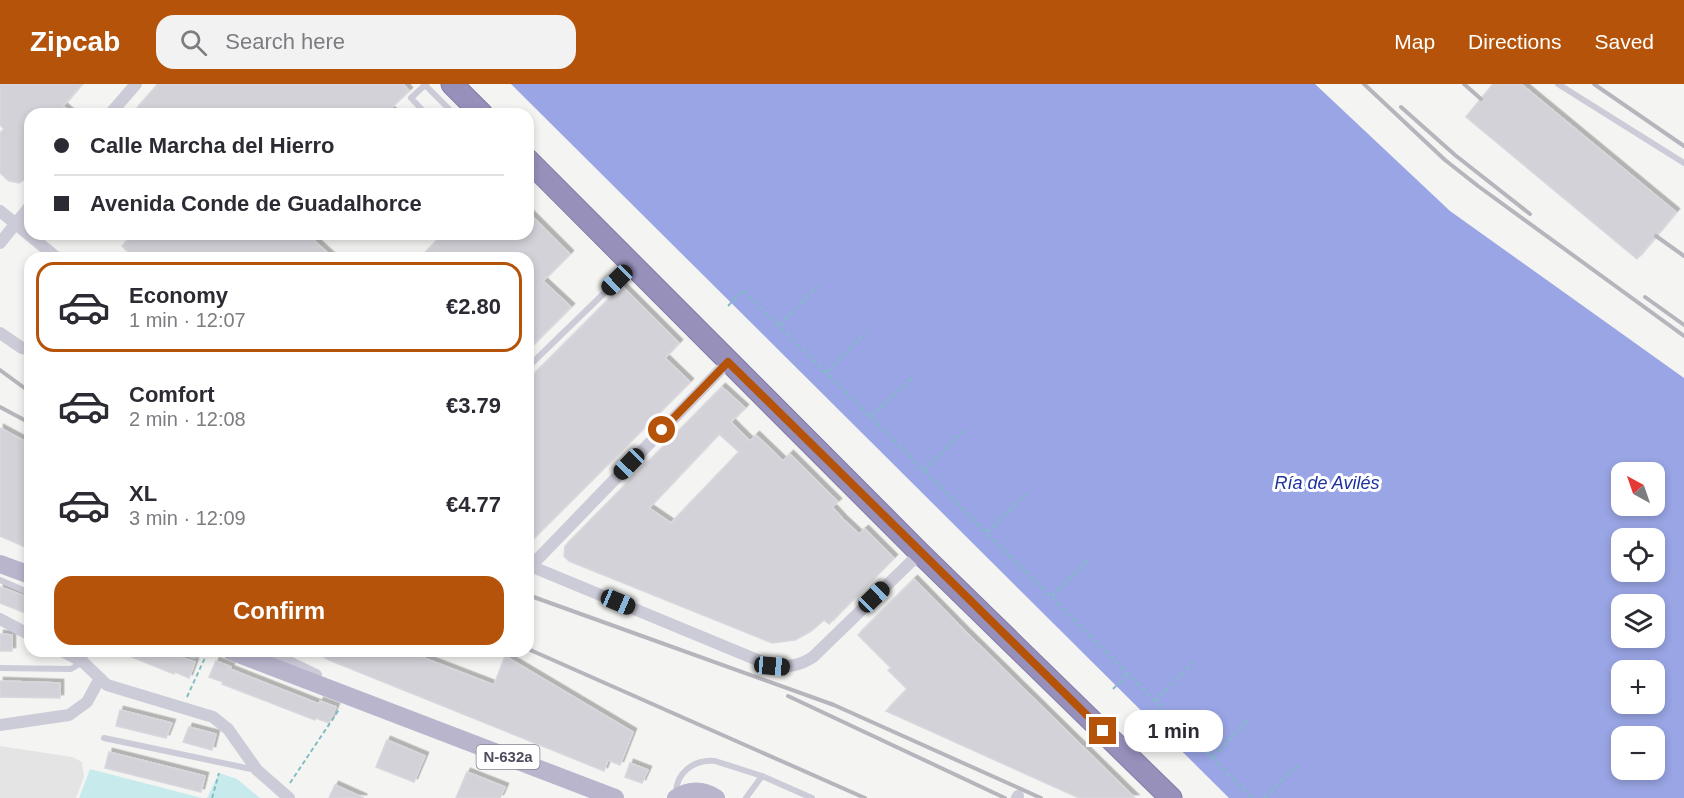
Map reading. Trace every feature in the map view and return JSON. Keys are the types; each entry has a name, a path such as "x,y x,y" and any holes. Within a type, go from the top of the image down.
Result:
{"highway":[{"path":"452,84 476,108"},
{"path":"534,166 920,553 1172,798"}],"main road":[{"path":"0,564 24,573"},
{"name":"N-632a","path":"247,657 615,798"},
{"path":"675,798 684,792 697,790 707,792 716,798"}],"street":[{"path":"115,108 136,84"},
{"path":"0,211 24,230"},
{"path":"0,243 24,213"},
{"path":"35,240 50,252"},
{"path":"0,333 24,348"},
{"path":"534,560 728,362"},
{"path":"534,567 772,666 791,667 802,664 813,657 920,553"},
{"path":"0,620 24,632"},
{"path":"85,657 107,685 213,717 228,729 257,770 286,796"},
{"path":"278,657 401,716"},
{"path":"0,725 69,715 87,702 100,678"}],"lane":[{"path":"420,108 411,98 425,84 448,108"},
{"path":"1558,84 1684,163"},
{"path":"534,362 632,266"},
{"path":"0,580 24,590"},
{"path":"0,668 71,669 83,657"},
{"path":"104,738 257,770"},
{"path":"675,798 680,777 691,765 715,761 762,776 812,798"},
{"path":"746,798 762,776"}],"path":[{"path":"778,326 817,286"},
{"path":"728,306 743,291 1252,798"},
{"path":"826,373 865,333"},
{"path":"870,417 912,378"},
{"path":"924,471 963,431"},
{"path":"987,533 1026,494"},
{"path":"1051,597 1090,558"},
{"path":"171,704 174,698 187,698 205,657"},
{"path":"1155,701 1193,662"},
{"path":"1113,689 1128,674"},
{"path":"286,796 348,695"},
{"path":"1212,758 1250,718"},
{"path":"1264,798 1298,765"},
{"path":"212,798 219,773"}],"shaded area":[{"path":"0,746 72,757 82,762 84,777 76,798 0,798"},
{"path":"90,769 202,798 79,798"},
{"path":"219,773 237,779 260,798 207,798"}],"water":[{"name":"Ría de Avilés","path":"511,84 1315,84 1450,211 1684,378 1684,798 1229,798"}],"building":[{"path":"0,84 82,84 63,106 65,108 24,108 24,180 19,183 9,181 0,173 0,133 4,129 0,125"},
{"path":"158,84 403,84 409,91 391,108 137,108"},
{"path":"1493,84 1521,84 1676,212 1637,259 1466,117"},
{"path":"534,218 570,254 543,281 571,307 534,344 534,252 426,252 437,240 534,240"},
{"path":"128,240 314,240 326,252 128,252 122,246"},
{"path":"622,286 679,343 665,358 690,382 534,538 534,374"},
{"path":"722,387 745,408 731,422 750,441 756,435 783,461 790,454 838,502 832,507 843,519 859,534 865,529 894,558 829,624 824,620 810,632 795,640 772,643 569,561 564,556 565,546","holes":["719,434 739,452 671,523 649,508"]},
{"path":"0,428 24,441 24,546 0,536"},
{"path":"914,579 1135,798 1079,798 886,711 907,689 888,670 891,668 858,635"},
{"path":"0,587 24,596 24,613 0,603"},
{"path":"0,634 12,635 12,651 0,651"},
{"path":"132,657 179,659 180,657 195,662 189,678 175,672 174,674"},
{"path":"324,657 421,657 494,685 505,657 507,657 633,732 620,765 608,760 604,771"},
{"path":"216,661 231,667 230,669 319,704 320,701 336,707 329,723 316,718 315,720 209,677"},
{"path":"0,681 60,683 60,698 0,697"},
{"path":"120,710 172,723 166,738 116,726"},
{"path":"189,727 216,734 212,750 183,742"},
{"path":"387,740 425,756 414,782 376,767"},
{"path":"109,752 205,776 201,792 105,768"},
{"path":"630,763 648,770 642,783 625,777"},
{"path":"467,772 505,787 500,798 456,798"},
{"path":"335,785 364,798 329,798"}],"railway":[{"path":"1364,84 1445,160 1478,186 1684,336"},
{"path":"1464,84 1481,99"},
{"path":"1594,84 1684,146"},
{"path":"1401,107 1455,155 1530,214"},
{"path":"1656,236 1684,256"},
{"path":"1645,297 1684,325"},
{"path":"0,370 24,388"},
{"path":"0,407 24,420"},
{"path":"534,597 834,705 1041,798"},
{"path":"534,652 865,798"},
{"path":"788,696 1005,798"}],"route":[{"path":"662,430 728,362 1103,731"}]}
